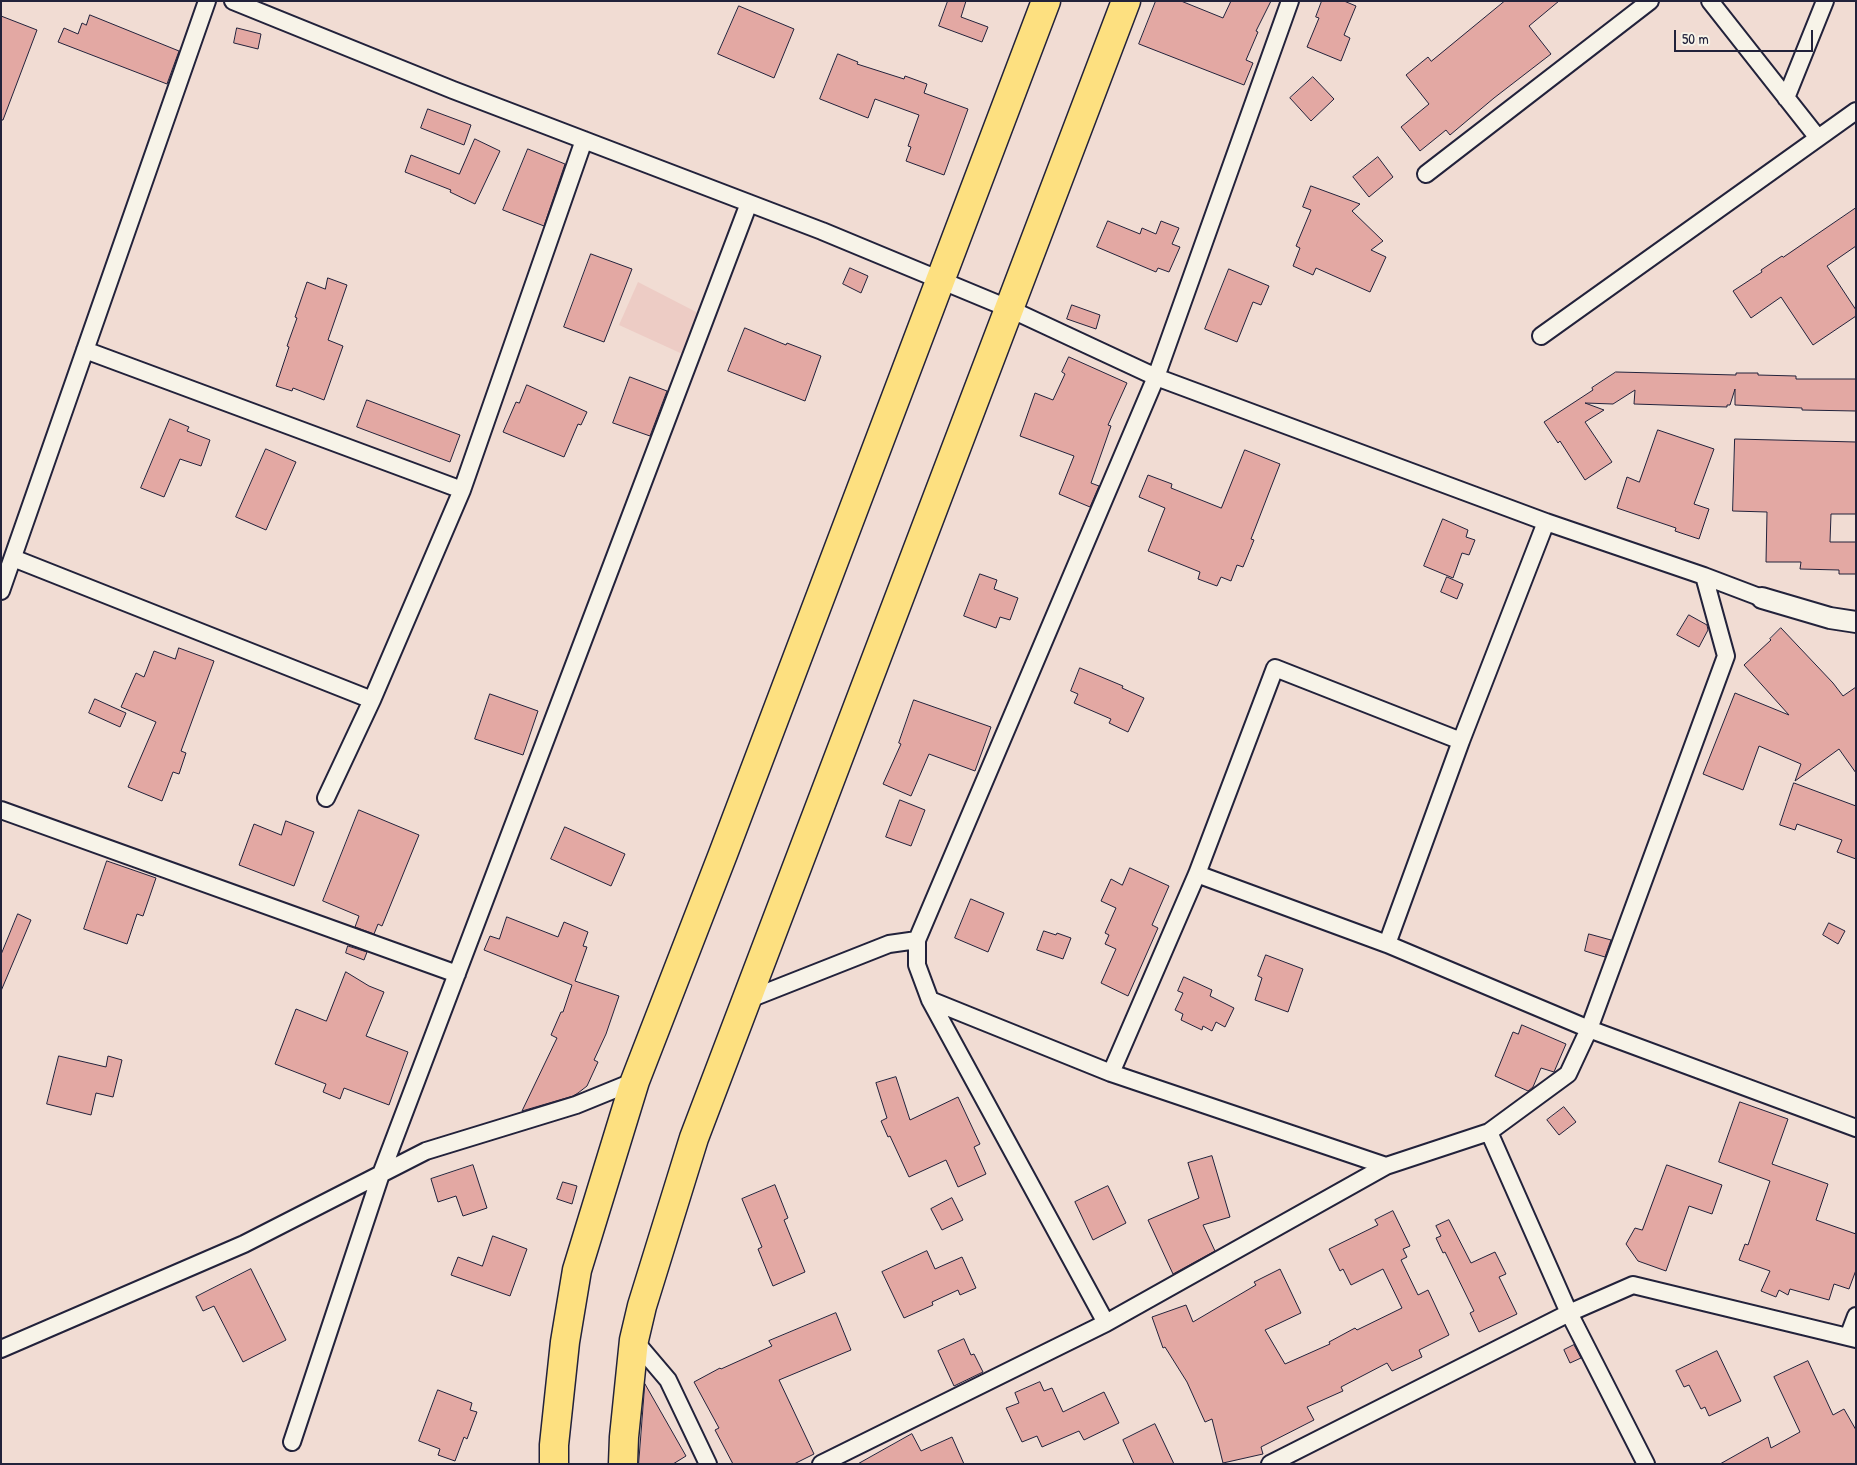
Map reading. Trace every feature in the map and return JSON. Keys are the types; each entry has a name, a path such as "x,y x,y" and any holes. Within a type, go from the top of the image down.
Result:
{"highway":[{"path":"554,1464 554,1445 565,1342 577,1270 635,1081 723,854 1046,1"},
{"path":"624,1464 624,1437 634,1340 642,1306 694,1138 1126,1"}],"street":[{"path":"1,591 207,1"},
{"path":"233,1 453,90 822,231 1010,310 1156,377 1546,522 1704,576 1762,598 1830,618 1856,622"},
{"path":"1106,1322 930,1000 916,966 917,940 1156,377 1290,1"},
{"path":"1426,174 1650,1"},
{"path":"1710,1 1818,138"},
{"path":"1786,98 1825,1"},
{"path":"1541,336 1856,110"},
{"path":"326,798 372,700 462,490 584,140"},
{"path":"292,1442 381,1174 749,203"},
{"path":"85,350 462,490"},
{"path":"1387,944 1461,741 1546,522"},
{"path":"13,558 372,700"},
{"path":"821,1464 1106,1322 1386,1166 1490,1132 1568,1074 1589,1030 1726,656 1704,576"},
{"path":"1111,1073 1197,874 1275,668 1461,741"},
{"path":"1,810 457,974"},
{"path":"1197,874 1387,944 1589,1030 1856,1128"},
{"path":"746,1000 890,944 917,940"},
{"path":"930,1000 1111,1073 1386,1166"},
{"path":"1,1349 244,1244 426,1152 576,1106 635,1081"},
{"path":"1490,1132 1569,1313 1646,1464"},
{"path":"1270,1464 1569,1313 1633,1285 1852,1338 1856,1316"},
{"path":"634,1340 668,1380 708,1464"}],"shaded area":[{"path":"638,282 704,316 689,357 619,325"}],"building":[{"path":"948,1 966,1 961,17 988,27 982,42 939,26"},
{"path":"1156,1 1181,1 1223,18 1231,1 1271,1 1256,31 1258,32 1246,60 1253,63 1244,85 1139,44"},
{"path":"1322,1 1344,1 1356,6 1344,35 1350,38 1341,61 1307,47 1319,18 1316,17"},
{"path":"1505,1 1559,1 1529,26 1551,54 1450,135 1446,130 1420,151 1401,127 1429,104 1406,75 1428,57 1431,61"},
{"path":"739,6 794,29 774,78 718,54"},
{"path":"90,15 179,51 167,84 58,42 64,28 78,34 82,23 86,25"},
{"path":"1,16 37,30 3,120 1,120"},
{"path":"237,28 261,34 258,49 234,43"},
{"path":"838,54 858,62 857,64 904,79 905,76 927,84 924,93 968,109 944,175 906,161 911,147 908,146 919,115 875,99 868,118 820,99"},
{"path":"1313,77 1334,99 1311,121 1290,98"},
{"path":"428,109 471,125 464,145 421,128"},
{"path":"475,139 500,151 475,204 450,192 451,190 405,172 411,155 459,174"},
{"path":"528,149 565,164 544,226 503,210"},
{"path":"1378,157 1393,177 1369,197 1353,177"},
{"path":"1311,186 1360,204 1352,211 1383,241 1371,250 1386,257 1370,292 1316,268 1313,275 1293,266 1300,248 1296,246 1311,210 1303,207"},
{"path":"1856,208 1856,246 1827,266 1856,310 1856,316 1813,345 1781,297 1751,318 1733,291 1762,272 1761,270"},
{"path":"1108,221 1140,234 1142,228 1156,234 1161,221 1179,228 1172,244 1180,247 1169,272 1158,268 1156,272 1097,247"},
{"path":"591,254 632,269 604,342 564,327"},
{"path":"850,268 868,276 861,293 843,284"},
{"path":"1229,269 1269,286 1261,305 1253,302 1237,342 1205,329"},
{"path":"328,278 347,285 328,340 343,346 324,400 293,388 292,391 276,386 297,318 295,317 307,282 325,289"},
{"path":"1072,305 1100,315 1096,329 1067,319"},
{"path":"745,328 786,345 787,343 821,356 805,401 728,371"},
{"path":"1069,357 1127,383 1108,425 1111,426 1091,483 1099,486 1090,507 1059,494 1074,456 1020,436 1035,393 1053,400 1065,374 1062,372"},
{"path":"1616,372 1736,375 1736,373 1758,373 1758,375 1796,376 1796,379 1856,379 1856,411 1802,410 1802,408 1735,405 1735,389 1730,405 1727,405 1727,407 1634,404 1635,390 1613,404 1585,403 1604,410 1585,422 1612,462 1585,480 1560,441 1558,443 1544,422 1593,390 1592,388"},
{"path":"630,377 667,391 650,436 613,423"},
{"path":"527,385 587,412 581,425 578,424 564,457 503,432 516,402 519,403"},
{"path":"367,400 460,435 450,462 357,427"},
{"path":"170,419 189,427 187,431 210,440 201,466 180,459 164,497 141,488"},
{"path":"1658,430 1714,449 1694,504 1709,509 1699,539 1675,531 1676,528 1617,508 1627,477 1639,482"},
{"path":"1735,439 1856,442 1856,514 1831,514 1830,542 1856,542 1856,574 1839,574 1839,570 1800,569 1801,562 1766,562 1767,512 1733,511"},
{"path":"266,449 296,462 266,530 236,517"},
{"path":"1245,450 1280,464 1251,539 1254,540 1243,567 1237,565 1231,581 1221,577 1217,586 1198,579 1200,572 1148,551 1165,508 1139,497 1148,475 1172,484 1171,488 1221,508"},
{"path":"1443,519 1468,530 1466,537 1475,540 1469,555 1462,553 1453,578 1424,566"},
{"path":"980,574 997,580 994,589 1018,598 1010,620 1000,617 996,628 964,616"},
{"path":"1447,577 1463,584 1457,599 1441,592"},
{"path":"1689,615 1707,625 1708,630 1699,647 1677,635"},
{"path":"1781,628 1843,696 1856,687 1856,773 1839,749 1795,781 1801,764 1759,746 1743,790 1703,774 1735,693 1789,715 1744,665"},
{"path":"179,648 214,661 181,751 186,753 179,774 173,772 162,801 128,787 156,722 121,707 136,673 144,677 154,651 175,659"},
{"path":"1080,668 1123,686 1122,688 1144,698 1128,732 1109,723 1111,719 1074,703 1078,694 1071,691"},
{"path":"490,694 538,711 523,755 475,739"},
{"path":"95,699 126,713 120,727 89,713"},
{"path":"914,700 991,727 975,771 929,754 911,796 883,784 901,744 899,743"},
{"path":"1794,783 1856,806 1856,859 1837,852 1842,840 1797,824 1795,830 1780,825"},
{"path":"900,800 925,810 911,846 886,837"},
{"path":"359,810 419,835 382,926 378,924 374,934 355,927 359,916 323,901"},
{"path":"286,821 314,832 294,886 239,865 254,824 281,835"},
{"path":"565,827 625,854 611,886 551,859"},
{"path":"107,861 156,878 143,916 137,914 127,944 84,929"},
{"path":"1130,868 1169,886 1152,925 1158,928 1128,996 1101,983 1116,949 1105,944 1109,935 1105,933 1116,908 1101,901 1111,879 1122,885"},
{"path":"971,899 1004,913 988,952 955,938"},
{"path":"18,914 31,920 1,991 1,955"},
{"path":"507,917 558,937 564,922 588,932 583,946 587,947 575,981 619,996 606,1034 594,1060 598,1062 587,1086 573,1096 522,1111 557,1038 551,1035 561,1012 563,1012 572,985 484,950 490,936 499,939"},
{"path":"1829,923 1845,931 1838,944 1823,935"},
{"path":"1044,931 1071,938 1063,959 1037,950"},
{"path":"1589,934 1611,940 1605,957 1585,951"},
{"path":"348,946 367,952 364,960 346,953"},
{"path":"1266,955 1303,969 1288,1012 1255,1000 1262,978 1258,976"},
{"path":"346,972 369,986 384,992 366,1036 408,1052 389,1105 344,1088 340,1099 323,1092 326,1084 275,1064 296,1009 326,1021"},
{"path":"1184,977 1212,990 1210,996 1234,1008 1225,1027 1216,1022 1212,1031 1203,1026 1202,1030 1181,1020 1183,1014 1175,1010 1183,993 1178,991"},
{"path":"1522,1025 1566,1044 1554,1072 1541,1068 1533,1087 1528,1091 1495,1076 1513,1032 1518,1034"},
{"path":"59,1056 106,1067 108,1056 122,1060 113,1097 96,1093 91,1115 47,1104"},
{"path":"896,1077 910,1120 958,1097 980,1144 974,1147 986,1174 958,1187 946,1160 909,1177 881,1121 887,1118 876,1083"},
{"path":"1740,1102 1788,1119 1772,1164 1828,1184 1816,1220 1856,1234 1856,1270 1849,1289 1834,1284 1829,1300 1790,1289 1788,1295 1779,1290 1776,1297 1761,1291 1770,1271 1739,1260 1745,1244 1748,1245 1770,1181 1719,1162"},
{"path":"1564,1107 1576,1122 1559,1135 1547,1120"},
{"path":"1212,1156 1230,1217 1203,1225 1215,1251 1173,1274 1148,1220 1199,1198 1188,1163"},
{"path":"473,1165 487,1208 463,1216 456,1196 438,1202 431,1179"},
{"path":"1667,1165 1722,1185 1712,1214 1689,1206 1666,1271 1638,1261 1626,1244 1635,1228 1642,1230"},
{"path":"563,1182 577,1186 572,1204 557,1199"},
{"path":"775,1185 788,1218 784,1220 805,1272 773,1286 758,1249 762,1247 742,1199"},
{"path":"1108,1186 1126,1223 1093,1240 1075,1202"},
{"path":"952,1198 963,1220 942,1230 931,1209"},
{"path":"1393,1211 1410,1246 1403,1249 1407,1257 1401,1260 1418,1295 1428,1290 1449,1335 1419,1350 1422,1357 1392,1371 1387,1363 1341,1387 1343,1391 1307,1407 1314,1420 1261,1447 1263,1454 1223,1463 1212,1419 1205,1422 1187,1382 1165,1347 1163,1348 1152,1317 1186,1305 1193,1322 1256,1285 1254,1282 1280,1269 1301,1313 1265,1330 1285,1364 1330,1344 1329,1342 1355,1328 1357,1330 1402,1308 1383,1269 1351,1285 1343,1269 1340,1271 1329,1249 1378,1225 1375,1220"},
{"path":"1449,1220 1471,1263 1495,1252 1506,1274 1499,1277 1517,1314 1479,1332 1470,1313 1474,1311 1445,1252 1443,1253 1436,1238 1441,1236 1436,1226"},
{"path":"493,1236 527,1249 510,1296 451,1275 458,1257 482,1266"},
{"path":"927,1251 935,1269 962,1257 976,1288 960,1295 958,1290 932,1302 933,1305 904,1318 882,1272"},
{"path":"251,1269 286,1340 243,1362 214,1306 203,1311 196,1297"},
{"path":"836,1313 851,1350 779,1380 814,1454 794,1464 733,1464 715,1430 719,1428 694,1382 720,1368 772,1346 769,1341"},
{"path":"964,1339 971,1355 974,1354 983,1372 954,1386 938,1351"},
{"path":"1574,1345 1581,1358 1570,1363 1564,1350"},
{"path":"1717,1351 1741,1401 1709,1416 1705,1407 1701,1409 1689,1385 1684,1387 1676,1371"},
{"path":"1808,1361 1833,1415 1844,1409 1856,1430 1856,1464 1720,1464 1768,1437 1771,1448 1800,1432 1774,1377"},
{"path":"1040,1382 1044,1391 1052,1388 1063,1412 1104,1392 1119,1423 1084,1440 1079,1431 1042,1447 1037,1436 1022,1442 1006,1408 1019,1403 1015,1393"},
{"path":"645,1384 686,1456 673,1464 639,1464"},
{"path":"438,1390 472,1403 470,1410 477,1412 467,1439 464,1437 455,1461 438,1455 440,1449 419,1441"},
{"path":"1155,1424 1174,1464 1134,1464 1123,1440"},
{"path":"912,1434 921,1451 952,1437 964,1464 858,1464"}]}
